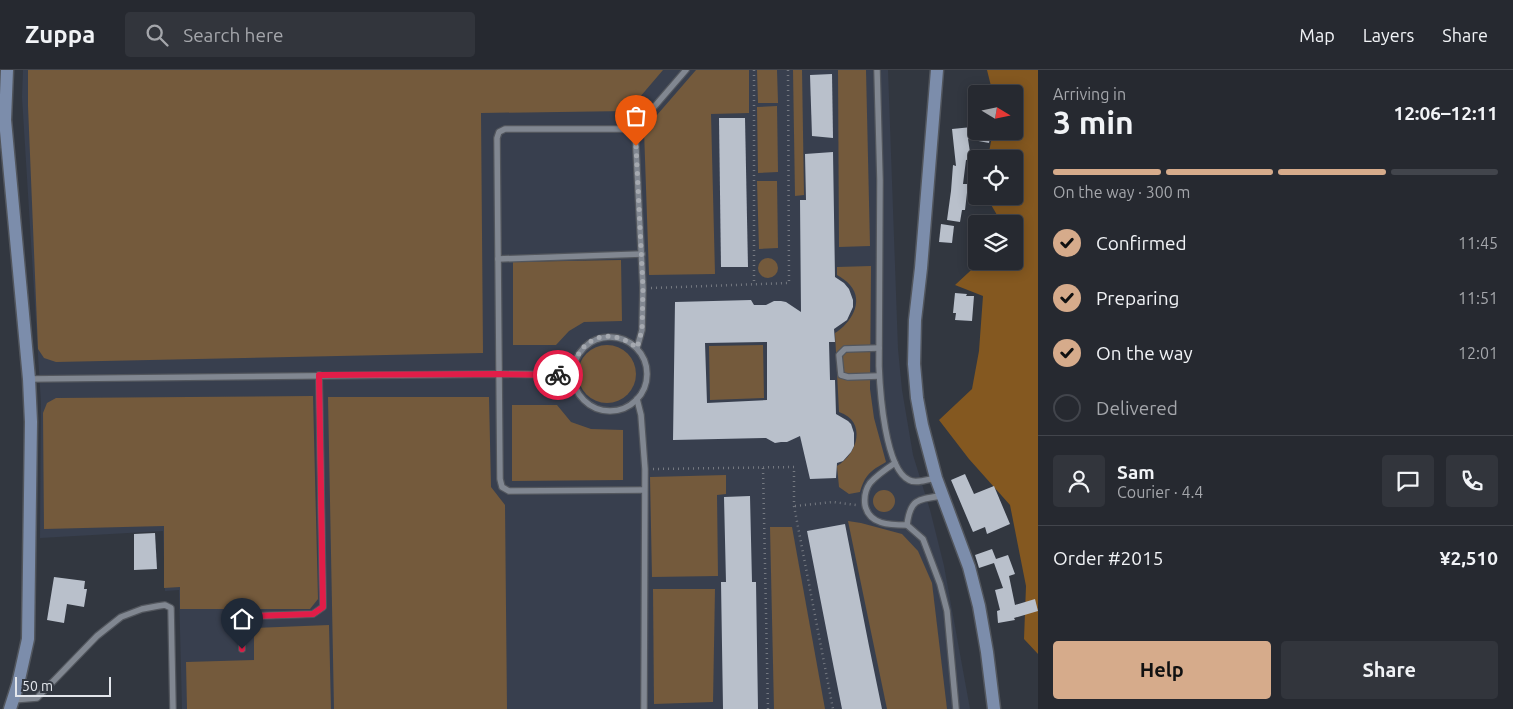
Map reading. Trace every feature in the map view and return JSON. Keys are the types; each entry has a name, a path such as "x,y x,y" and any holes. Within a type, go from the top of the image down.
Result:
{"street":[{"path":"6,70 5,120 29,379 31,422 28,639 11,705"},
{"path":"937,70 915,320 914,364 917,398 936,478 970,567 980,606 988,652 994,709"}],"lane":[{"path":"637,348 642,330 643,288 635,129 686,70"},
{"path":"877,70 880,180 880,396 884,422 895,463 901,476 912,482 936,478"},
{"path":"635,129 505,129 499,132 496,138 500,479 502,487 509,491 644,490"},
{"path":"498,259 642,254"},
{"path":"606,336 619,337 637,348 645,361 647,374 644,389 637,399 626,408 606,411 595,408 585,402 578,394 572,375 577,354 593,340 606,336"},
{"path":"879,348 845,349 839,355 841,375 848,377 879,376"},
{"path":"29,379 319,375 572,375"},
{"path":"242,649 242,626 252,616 313,614 323,607 319,375"},
{"path":"637,399 641,415 644,469 644,709"},
{"path":"895,463 869,484 864,497 865,506 867,512 875,521 907,526 923,538 940,584 947,611 956,709"},
{"path":"907,526 908,514 913,504 921,499 942,496"},
{"path":"11,705 37,698 97,636 121,617 142,609 164,606 171,608 173,709"}],"path":[{"path":"754,70 754,285"},
{"path":"643,288 789,283 788,70"},
{"path":"763,468 768,709"},
{"path":"644,469 794,468 794,506 833,709"},
{"path":"794,506 833,502 865,506"}],"shaded area":[{"path":"23,70 888,70 898,349 902,390 913,455 930,510 944,566 970,709 182,709 179,590 165,591 163,531 40,538 41,403 22,97"},
{"path":"28,70 663,70 628,111 481,113 483,353 56,362 44,358 38,349"},
{"path":"696,70 749,70 749,113 711,114 715,274 649,275 644,130"},
{"path":"757,70 777,70 778,103 758,103"},
{"path":"793,70 802,70 804,195 795,196"},
{"path":"838,70 866,70 870,246 839,247"},
{"path":"987,70 1038,70 1038,654 1024,639 1026,586 1010,505 969,459 939,420 972,389 979,351 983,296 955,285 971,270 1023,270 1023,215 997,215 991,205 1023,205 1023,150 989,150 991,140 1023,140 1023,85 991,85"},
{"path":"777,106 778,172 758,173 757,107"},
{"path":"757,181 777,181 778,248 759,249"},
{"path":"768,258 775,261 778,268 775,275 768,278 761,275 758,268 761,261"},
{"path":"621,260 622,321 584,322 569,331 556,345 513,345 513,262"},
{"path":"871,266 870,389 874,418 886,462 869,474 860,492 849,494 839,487 837,466 850,454 856,438 856,430 848,416 839,412 835,333 846,324 854,312 856,298 850,285 837,275 837,267"},
{"path":"607,345 623,350 631,358 636,374 631,390 623,398 607,403 591,398 583,390 578,374 583,358 591,350"},
{"path":"763,345 764,398 710,400 709,346"},
{"path":"313,396 318,599 310,609 180,609 180,587 164,588 164,526 44,529 43,413 47,403 56,398"},
{"path":"328,397 489,397 491,487 505,505 507,709 334,709"},
{"path":"512,405 557,405 571,422 591,429 623,430 623,480 512,481"},
{"path":"726,475 726,494 717,495 718,576 652,577 650,477"},
{"path":"884,490 892,493 895,501 892,509 884,512 876,509 873,501 876,493"},
{"path":"848,521 902,534 918,551 932,583 947,709 887,709"},
{"path":"770,527 792,527 825,709 774,709"},
{"path":"653,589 715,589 713,702 654,704"},
{"path":"329,625 331,709 187,709 186,662 254,660 254,628"}],"building":[{"path":"832,74 833,138 812,136 810,75"},
{"path":"719,118 745,118 748,267 721,267"},
{"path":"968,127 970,150 968,150 968,160 966,160 963,184 968,184 965,210 962,210 960,222 947,220 953,165 956,166 952,129"},
{"path":"973,140 990,140 989,143"},
{"path":"833,152 835,277 849,289 853,300 853,307 847,320 834,329 835,342 829,342 830,380 835,380 836,414 851,424 854,433 854,446 843,461 837,463 836,478 810,479 800,436 787,442 775,443 766,438 673,440 675,302 751,300 754,305 766,305 774,301 781,301 786,302 801,312 800,200 806,200 805,154","holes":["767,342 767,400 707,403 705,343"]},
{"path":"941,224 954,226 952,243 939,242"},
{"path":"955,293 974,296 972,321 955,320 956,313 953,313"},
{"path":"965,474 974,494 994,486 1010,524 987,534 985,527 973,532 951,480"},
{"path":"750,496 752,582 756,582 758,709 723,709 721,582 726,582 724,497"},
{"path":"845,524 882,709 842,709 807,531"},
{"path":"155,533 157,569 134,570 134,534"},
{"path":"992,549 996,559 1008,555 1015,574 1009,576 1015,605 1035,599 1038,611 1014,618 1015,620 998,623 997,611 1000,610 995,590 1003,588 994,563 979,568 975,555"},
{"path":"54,577 85,581 84,589 87,589 84,607 67,604 64,623 47,620"}],"way so far":[{"path":"558,375 572,375 577,354 584,346 600,337 619,337 637,348 642,330 643,288 636,146"}],"route":[{"path":"242,649 242,626 252,616 313,614 323,607 319,375 558,375"}]}
